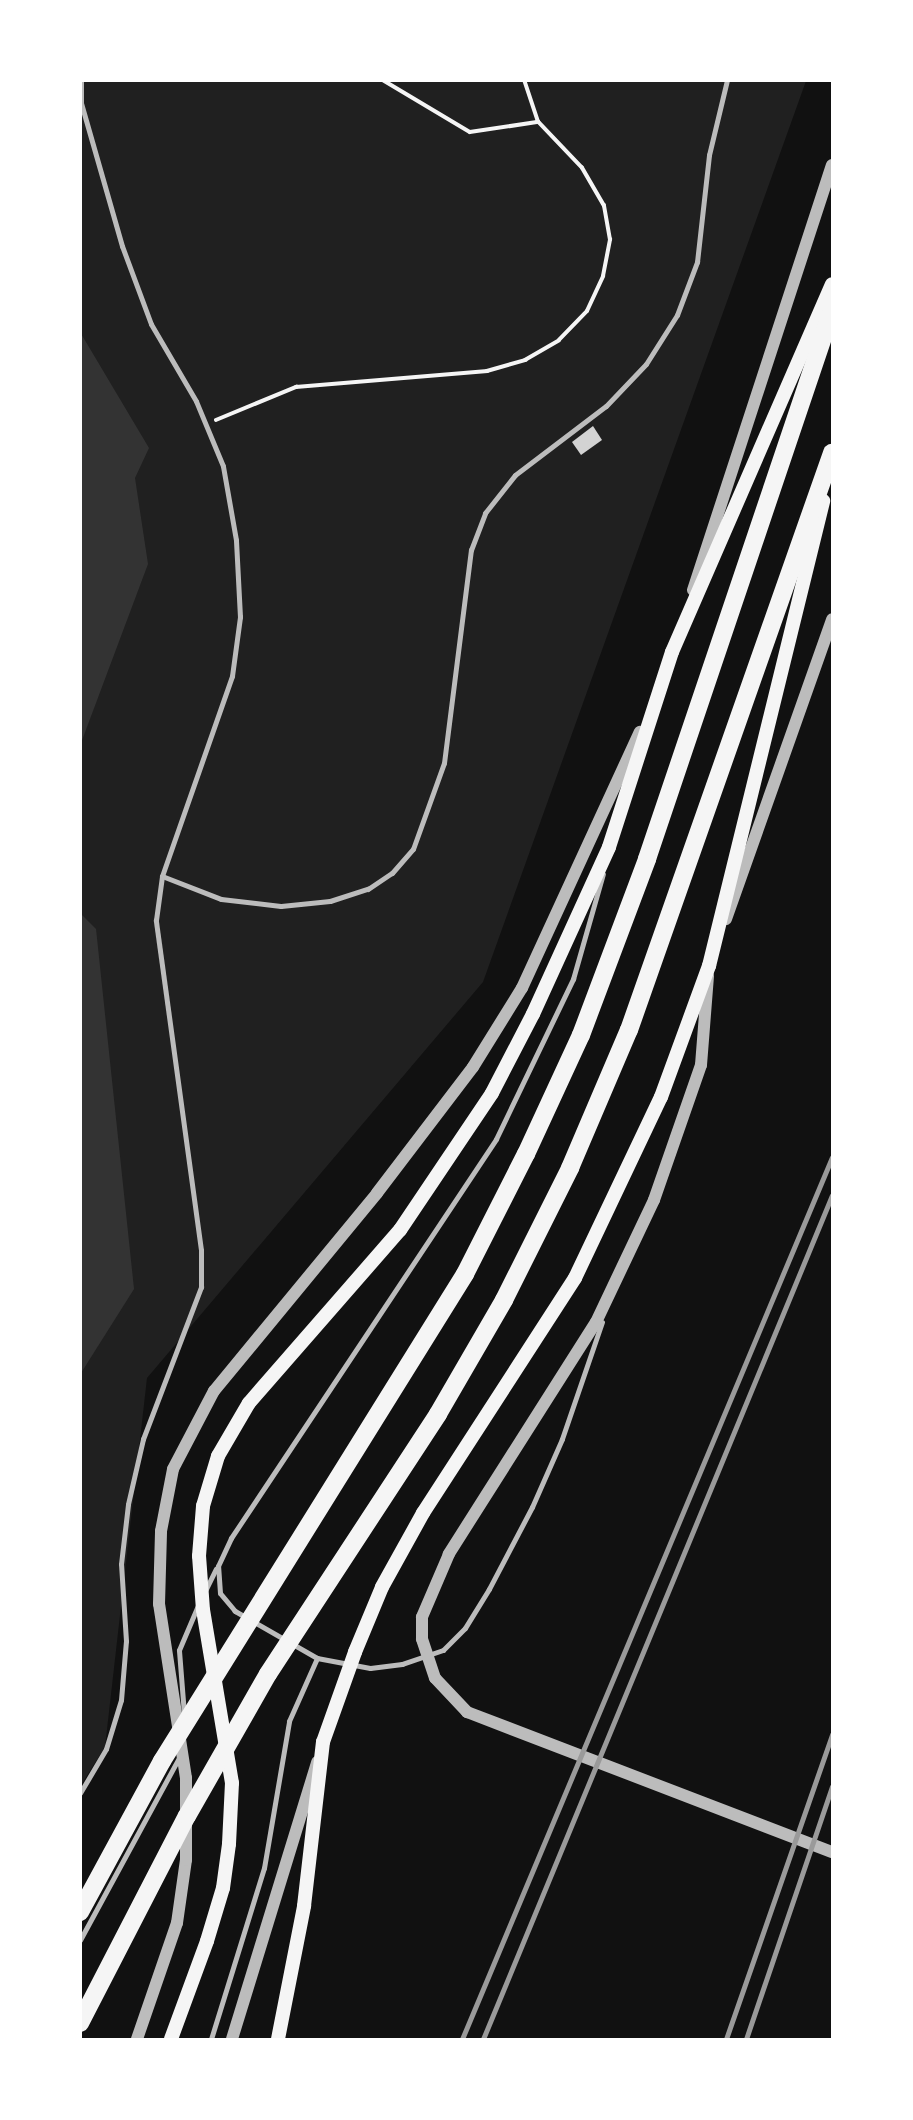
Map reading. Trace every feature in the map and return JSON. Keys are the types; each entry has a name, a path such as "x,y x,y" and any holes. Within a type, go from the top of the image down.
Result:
{"main road":[{"path":"170,2039 207,1941 229,1844 232,1783 203,1609 199,1556 203,1506 218,1457 249,1403 400,1230 449,1159 533,1014 609,847 672,652 832,284"},
{"path":"80,1912 208,1684 398,1387 471,1262 581,1035 648,859 832,311"},
{"path":"80,2023 187,1816 268,1674 438,1414 504,1300 564,1180 629,1030 832,453"},
{"path":"278,2039 304,1906 323,1742 382,1587 469,1437 560,1301 602,1228 660,1097 709,966 832,460"}],"street":[{"path":"137,2039 177,1923 186,1860 186,1778 159,1605 161,1531 173,1469 214,1391 421,1138 473,1067 522,988 618,786 672,652 832,165"},
{"path":"832,620 709,966 701,1065 654,1200 612,1288 561,1382 449,1555 426,1604 422,1639 426,1659 448,1696 467,1712 832,1852"},
{"path":"232,2039 323,1742"}],"lane":[{"path":"80,1793 106,1749 121,1700 125,1641 121,1564 128,1504 143,1440 201,1287 201,1250 156,920 162,876 232,676 240,617 236,540 223,466 206,425 151,324 122,247 80,103 81,80"},
{"path":"162,876 221,899 281,906 330,901 368,889 392,873 413,849 444,763 471,550 480,525 514,475 606,406 646,364 677,315 697,262 709,155 727,80"},
{"path":"80,1940 183,1749 179,1650 218,1566 249,1510 496,1139 573,979 595,912 609,847"},
{"path":"218,1566 220,1593 235,1611 317,1658 370,1668 402,1664 443,1650 465,1628 532,1507 562,1439 612,1288"},
{"path":"211,2039 264,1868 289,1721 317,1658"}],"path":[{"path":"383,80 470,132 538,122"},
{"path":"206,425 296,387 487,372 525,360 559,340 587,311 603,276 610,240 604,206 582,168 538,122 524,80"}],"shaded area":[{"path":"81,81 806,81 483,982 147,1378 105,1747 81,1785"},
{"path":"80,332 149,448 135,478 148,564 81,743"},
{"path":"81,914 96,929 134,1289 81,1373"}],"building":[{"path":"593,426 602,440 581,455 572,442"}],"railway":[{"path":"462,2039 832,1157"},
{"path":"483,2039 832,1195"},
{"path":"726,2039 832,1734"},
{"path":"746,2039 832,1786"}]}
